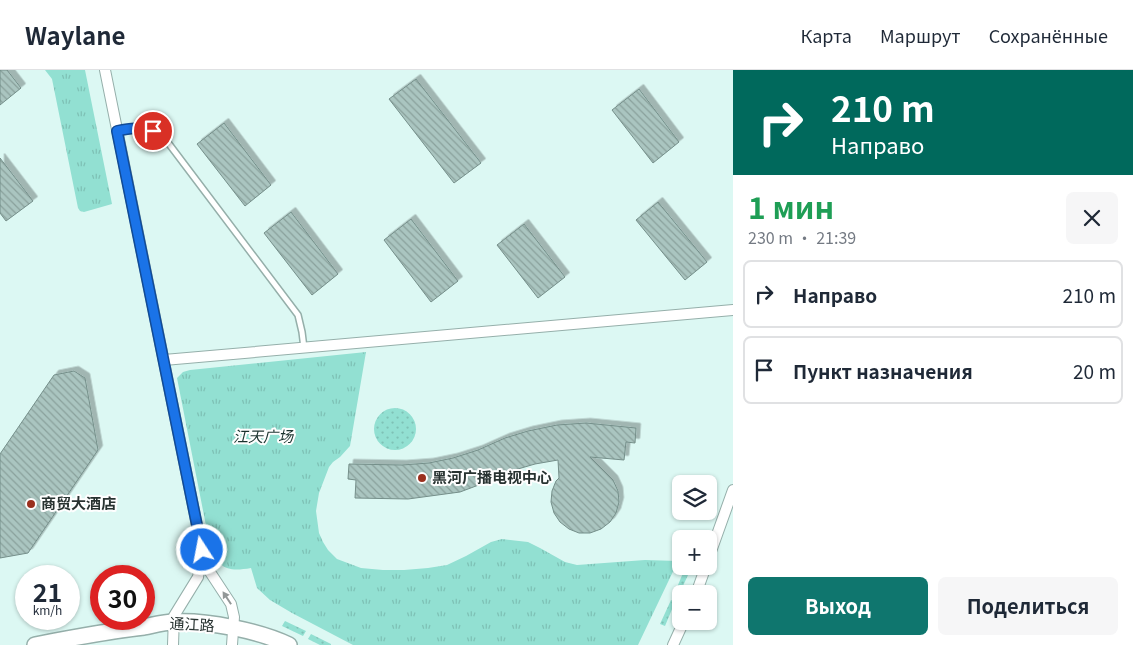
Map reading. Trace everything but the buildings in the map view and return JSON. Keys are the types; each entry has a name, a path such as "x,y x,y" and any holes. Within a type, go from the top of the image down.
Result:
{"main road":[{"name":"通江路","path":"34,645 174,622 203,623 233,628 272,637 289,645"}],"street":[{"path":"105,70 202,550 210,572 231,604 234,617 232,645"},
{"path":"164,360 733,310"},
{"path":"717,535 733,490"},
{"path":"172,645 174,616 198,576 202,550"},
{"path":"673,645 680,630"}],"lane":[{"path":"117,131 142,128 163,136 298,315 304,348"}],"green space":[{"path":"45,70 85,70 112,204 84,212 78,208 52,79"},
{"name":"江天广场","path":"366,352 350,446 329,467 319,493 316,511 319,533 328,550 337,559 361,568 383,570 404,570 447,565 491,542 502,539 528,542 565,562 577,565 645,560 672,561 672,574 638,645 353,645 270,600 257,588 251,568 230,569 225,567 217,560 210,546 177,378 183,372"},
{"path":"391,408 399,408 410,414 416,429 410,444 399,450 391,450 380,444 374,433 374,425 380,414"},
{"path":"682,575 688,575 683,585 678,585"},
{"path":"671,600 672,609 665,626 660,624"},
{"path":"285,621 306,631 303,636 282,626"},
{"path":"311,634 331,645 320,645 308,639"}],"place":[{"name":"黑河广播电视中心","path":"422,478"},
{"name":"商贸大酒店","path":"31,504"}],"route":[{"path":"153,131 135,128 117,131 202,550"}]}
